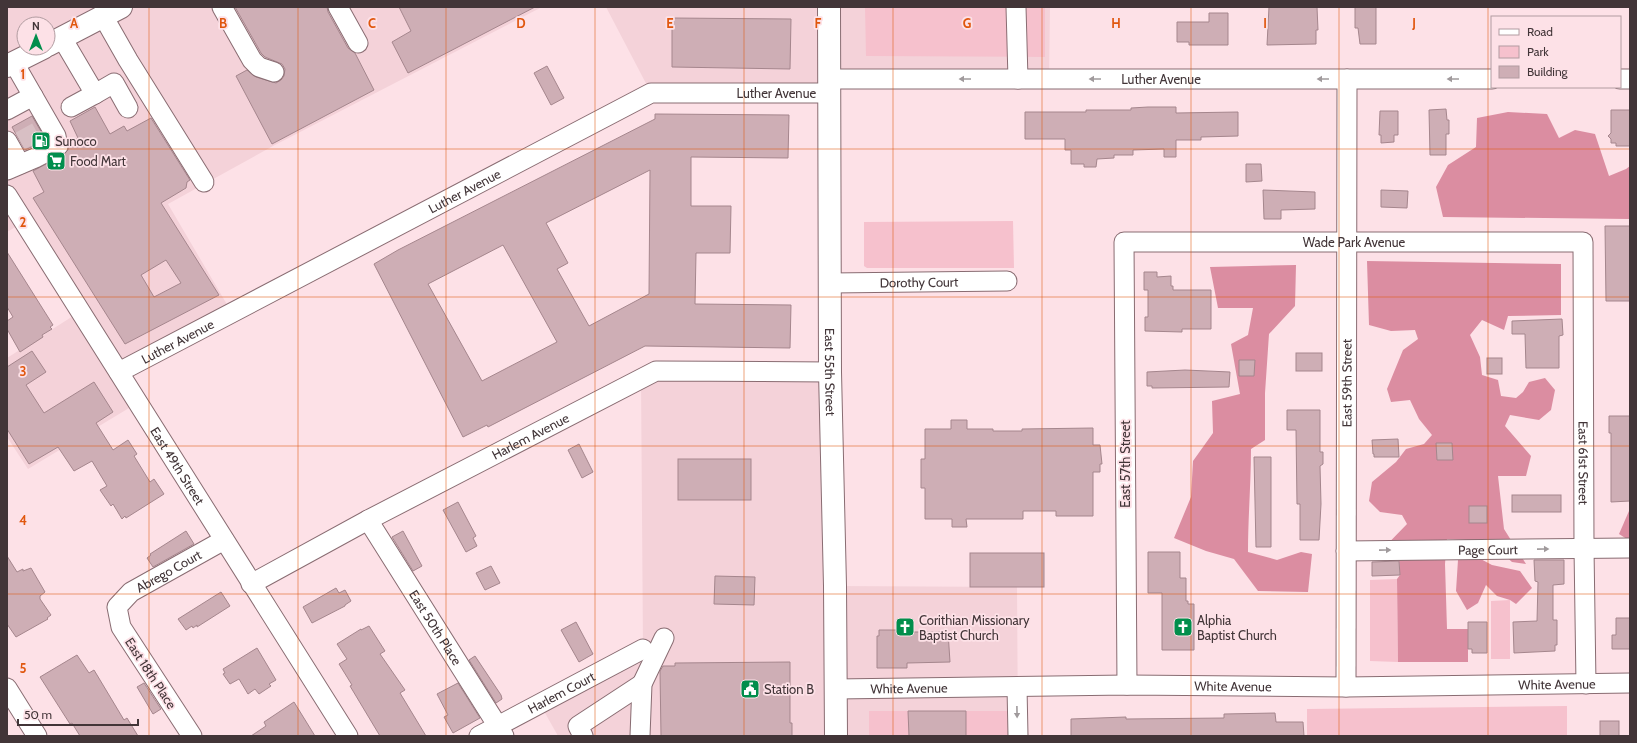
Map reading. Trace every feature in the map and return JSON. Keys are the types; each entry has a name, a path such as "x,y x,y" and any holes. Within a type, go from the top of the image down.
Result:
{"main road":[{"name":"East 55th Street","path":"829,7 830,372 836,736"},
{"path":"56,41 112,12"},
{"path":"10,65 27,56"}],"street":[{"path":"222,7 252,60 259,67 274,72"},
{"path":"338,7 358,43"},
{"path":"1016,7 1018,79"},
{"path":"112,12 128,60 204,182"},
{"path":"56,43 95,94"},
{"path":"10,65 33,96 47,127 58,146 35,158 14,148"},
{"name":"Luther Avenue","path":"119,372 651,93 1018,79 1491,79"},
{"name":"East 59th Street","path":"1346,79 1346,687"},
{"path":"71,107 114,83 128,108"},
{"path":"7,110 33,96"},
{"name":"East 49th Street","path":"7,195 348,736"},
{"name":"Wade Park Avenue","path":"1124,242 1583,242"},
{"name":"East 57th Street","path":"1124,242 1127,685"},
{"name":"East 61st Street","path":"1583,242 1586,684"},
{"name":"Dorothy Court","path":"830,284 1007,281"},
{"name":"Harlem Avenue","path":"251,584 368,520 656,371 830,372"},
{"name":"East 50th Place","path":"368,520 501,731"},
{"name":"Abrego Court","path":"117,607 131,592 224,540"},
{"name":"Page Court","path":"1346,551 1630,548"},
{"name":"East 18th Place","path":"117,607 121,627 192,736"},
{"path":"640,736 642,684 664,638"},
{"name":"Harlem Court","path":"479,736 501,731 643,649"},
{"name":"White Avenue","path":"836,689 1127,685 1346,687 1630,683"},
{"path":"583,736 578,726 642,684"},
{"path":"1017,687 1018,736"},
{"path":"7,688 37,736"}],"shaded area":[{"path":"7,7 542,7 273,146 168,204 232,313 120,371 139,402 28,469 7,437 7,358 81,311 24,222 7,232"},
{"path":"606,7 1050,7 1049,79 830,79 830,93 651,93"},
{"path":"1508,112 1547,114 1559,138 1575,130 1595,134 1609,176 1630,166 1630,219 1443,217 1436,187 1448,165 1476,147 1477,118"},
{"path":"1367,261 1561,264 1561,315 1508,316 1504,330 1482,320 1470,335 1480,357 1482,375 1498,380 1501,396 1516,398 1523,392 1529,382 1545,378 1555,390 1551,410 1539,420 1510,415 1505,426 1531,456 1526,476 1498,476 1504,529 1526,564 1512,562 1489,541 1447,539 1445,564 1447,629 1468,629 1468,662 1398,662 1397,579 1400,575 1399,560 1372,560 1407,524 1402,515 1380,512 1369,501 1372,482 1396,462 1406,449 1424,444 1432,435 1419,419 1410,400 1391,402 1387,389 1403,350 1418,339 1415,330 1391,331 1369,325"},
{"path":"1296,265 1295,306 1269,334 1265,393 1265,440 1251,449 1248,552 1277,560 1301,552 1312,554 1308,592 1258,591 1234,559 1206,551 1174,538 1191,497 1193,461 1213,433 1212,401 1240,394 1231,344 1248,335 1253,308 1218,308 1210,267"},
{"path":"830,372 835,586 1017,587 1018,736 558,736 540,704 643,649 641,378"},
{"path":"1630,511 1630,541 1619,534"},
{"path":"1475,556 1492,565 1520,571 1532,588 1516,604 1510,600 1497,596 1486,585 1478,603 1467,610 1456,591 1458,560"}],"green space":[{"path":"865,7 1045,7 1045,57 866,56"},
{"path":"1013,221 1014,268 867,268 864,266 864,222"},
{"path":"1397,579 1398,662 1370,661 1370,580"},
{"path":"1510,600 1510,659 1491,659 1491,601"},
{"path":"1567,706 1567,736 1307,736 1307,709"},
{"path":"869,711 1007,711 1008,736 869,736"}],"building":[{"path":"235,7 327,7 328,12 348,48 355,53 374,90 272,144 236,76 247,70 256,77 276,83 284,76 285,69 282,64 265,57 261,53"},
{"path":"399,7 535,7 408,73 392,42 411,31"},
{"path":"1269,7 1317,7 1318,30 1316,30 1316,44 1267,45"},
{"path":"1355,7 1376,7 1376,44 1360,44 1358,28 1355,28"},
{"path":"1209,13 1228,13 1228,45 1189,45 1189,42 1177,42 1177,22 1209,22"},
{"path":"672,18 791,19 790,69 672,67"},
{"path":"547,66 564,98 551,105 534,73"},
{"path":"95,107 110,134 124,126 127,131 151,118 190,180 187,182 186,188 161,203 219,295 125,344 33,198 44,192 33,171 63,155 68,150 69,143 78,138 70,121","holes":["166,260 181,283 154,297 141,275"]},
{"path":"1176,107 1176,113 1238,112 1238,136 1201,137 1201,140 1176,140 1176,157 1164,157 1164,149 1133,150 1133,155 1114,155 1114,158 1097,159 1096,167 1084,167 1084,164 1071,164 1071,150 1065,150 1065,139 1025,139 1025,112 1086,112 1086,110 1131,110 1131,108"},
{"path":"1446,109 1447,120 1449,120 1449,134 1446,134 1446,155 1430,155 1429,110"},
{"path":"1611,110 1630,110 1630,146 1616,146 1616,143 1611,143 1611,139 1608,136 1611,133"},
{"path":"1380,111 1398,111 1398,135 1394,135 1394,142 1381,143 1381,135 1379,135"},
{"path":"655,114 789,115 788,158 691,157 691,206 731,206 730,253 696,253 695,304 791,305 790,348 645,346 488,427 487,425 463,437 374,264 398,250 655,119","holes":["650,170 649,294 589,326 557,269 568,263 546,223","503,245 557,342 482,381 428,284"]},
{"path":"32,116 46,140 25,150 12,127"},
{"path":"1246,164 1261,164 1262,181 1246,182"},
{"path":"1263,190 1315,192 1315,209 1281,210 1281,219 1264,219"},
{"path":"1381,190 1408,191 1407,208 1381,207"},
{"path":"1605,226 1630,226 1630,301 1606,301"},
{"path":"7,252 53,325 50,327 52,329 42,335 43,337 20,352 7,329 7,321 13,317 7,307"},
{"path":"1144,272 1157,272 1157,277 1171,276 1171,286 1173,286 1173,290 1211,290 1211,329 1182,329 1182,332 1145,331 1145,317 1148,317 1148,290 1144,290"},
{"path":"1562,319 1563,335 1559,336 1559,368 1526,368 1525,334 1512,334 1512,321"},
{"path":"32,351 46,372 26,385 44,413 94,382 113,412 96,423 113,450 128,440 137,454 134,456 150,482 154,479 164,494 122,519 113,504 111,506 100,490 107,486 92,461 74,471 58,447 29,464 7,429 7,367"},
{"path":"1296,353 1322,353 1322,371 1296,371"},
{"path":"1487,358 1502,358 1502,374 1487,374"},
{"path":"1239,360 1255,360 1254,376 1239,376"},
{"path":"1185,370 1230,372 1229,387 1152,388 1152,386 1147,386 1147,372"},
{"path":"1287,410 1320,410 1320,452 1323,452 1323,464 1320,466 1321,504 1319,540 1300,540 1300,504 1297,504 1296,430 1287,430"},
{"path":"1609,416 1630,416 1630,501 1611,502 1611,433 1609,433"},
{"path":"951,420 967,420 967,429 993,429 993,431 1093,428 1093,445 1100,445 1102,464 1100,464 1100,472 1093,472 1093,516 1056,516 1056,511 1023,511 1023,519 966,519 967,527 952,527 952,519 925,519 925,488 921,488 921,459 925,459 925,429 951,429"},
{"path":"1398,439 1399,457 1374,457 1372,440"},
{"path":"1436,443 1452,443 1453,460 1437,460"},
{"path":"579,444 593,472 582,478 568,450"},
{"path":"1254,457 1271,457 1271,547 1256,547"},
{"path":"678,459 751,459 751,500 678,500"},
{"path":"1512,495 1561,495 1561,512 1512,512"},
{"path":"458,502 476,536 473,538 477,546 466,552 443,510"},
{"path":"1469,506 1487,506 1487,523 1469,523"},
{"path":"186,531 194,544 153,567 147,558 151,555 150,554"},
{"path":"403,531 422,566 413,571 392,537"},
{"path":"1148,552 1180,552 1180,578 1186,578 1186,601 1188,601 1188,604 1194,604 1194,650 1162,650 1162,593 1148,593"},
{"path":"970,553 1044,553 1044,587 970,587"},
{"path":"7,556 17,572 23,569 23,571 31,568 45,592 40,596 40,599 51,615 47,618 48,619 16,637 7,624"},
{"path":"1534,560 1564,560 1564,584 1553,585 1553,620 1557,620 1557,645 1555,645 1555,651 1514,653 1513,622 1537,621 1538,582 1535,581"},
{"path":"1399,561 1400,575 1372,576 1372,562"},
{"path":"491,566 500,583 485,590 476,573"},
{"path":"715,576 755,577 754,605 714,604"},
{"path":"336,588 339,593 345,590 351,601 345,606 312,623 303,607"},
{"path":"221,592 230,606 197,627 197,625 193,628 192,626 186,630 178,619"},
{"path":"1616,618 1630,618 1630,649 1612,649 1612,635 1616,635"},
{"path":"576,622 593,654 579,662 561,630"},
{"path":"1468,622 1487,622 1487,653 1472,653 1472,649 1468,649"},
{"path":"369,626 385,651 380,654 405,690 400,693 426,736 380,736 350,686 352,685 339,664 347,659 337,644 361,629"},
{"path":"879,630 903,630 903,632 948,632 950,662 907,663 907,668 877,668 877,636 879,636"},
{"path":"257,648 276,680 269,684 271,686 259,694 255,689 248,694 239,679 230,684 223,674 225,673 223,669"},
{"path":"77,655 89,673 94,670 124,720 127,718 138,736 80,736 72,723 70,724 40,677"},
{"path":"475,656 501,695 502,699 496,703 469,660"},
{"path":"790,662 790,723 792,723 792,736 661,736 660,671 663,666 675,666 675,663"},
{"path":"144,683 161,709 153,714 137,687"},
{"path":"458,683 480,718 453,733 444,717 448,715 437,694"},
{"path":"294,702 315,736 251,736 266,726 264,722"},
{"path":"908,711 966,711 966,736 909,736"},
{"path":"1275,713 1276,722 1303,722 1304,736 1071,736 1071,719 1126,717 1126,719 1224,718 1224,714"},
{"path":"1600,721 1619,721 1619,736 1600,736"}],"tunnel":[{"path":"20,141 44,128"}],"place":[{"name":"Sunoco","path":"41,141"},
{"name":"Food Mart","path":"56,161"},
{"name":"Corithian Missionary Baptist Church","path":"905,627"},
{"name":"Alphia Baptist Church","path":"1183,627"},
{"name":"Station B","path":"750,689"}]}
